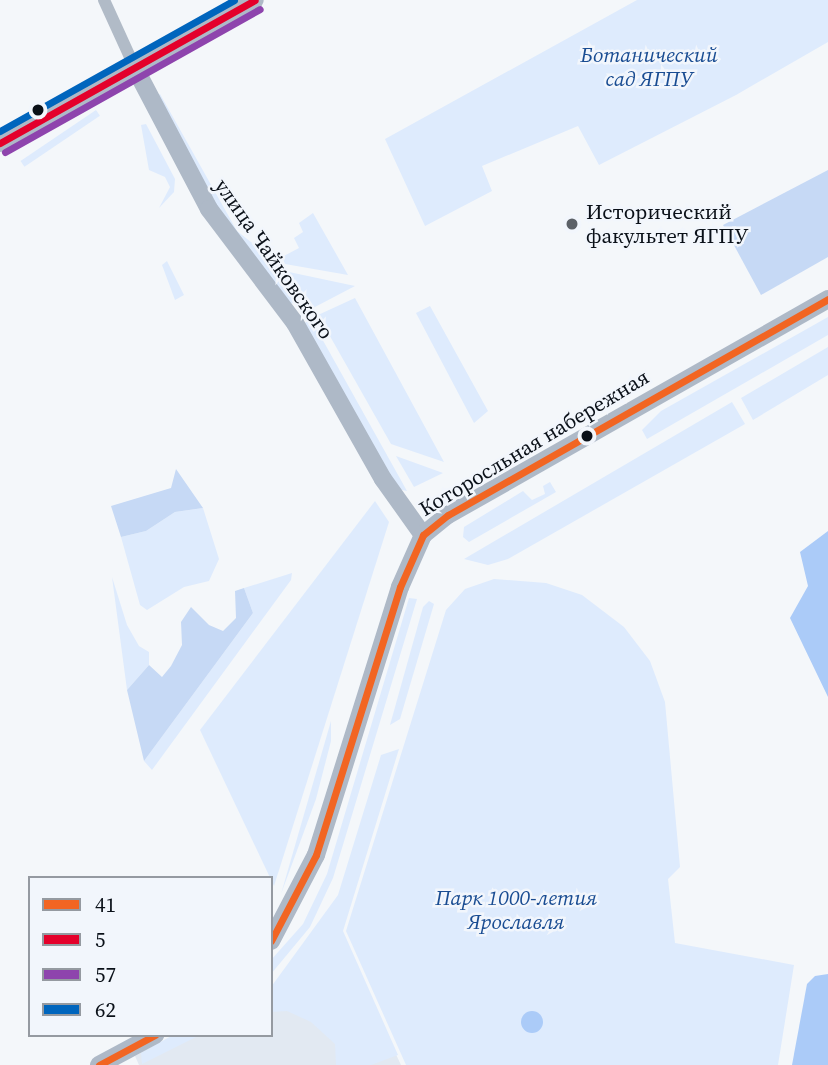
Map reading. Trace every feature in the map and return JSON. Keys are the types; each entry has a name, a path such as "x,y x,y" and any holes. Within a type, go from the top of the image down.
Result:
{"main road":[{"path":"0,143 255,0"},
{"name":"улица Чайковского","path":"135,68 209,209 295,323 383,479 423,535"},
{"name":"Которосльная набережная","path":"273,937 316,855 400,587 423,535 448,515 828,299"},
{"path":"99,1065 151,1037"}],"street":[{"name":"улица Чайковского","path":"104,0 135,68"}],"shaded area":[{"path":"828,170 828,257 761,295 723,225"},
{"path":"176,469 203,508 175,512 146,531 121,537 111,506 171,488"},
{"path":"828,531 828,697 790,618 808,586 800,552"},
{"path":"244,588 253,613 144,761 127,690 149,665 162,677 171,666 182,645 181,622 191,607 209,625 223,631 236,618 235,591"},
{"path":"828,974 828,1065 792,1065 807,984 815,976"},
{"path":"273,1001 392,1046 401,1065 139,1065 135,1056 171,1037 273,1037"},
{"path":"532,1011 540,1014 543,1022 540,1030 532,1033 524,1030 521,1022 524,1014"}],"green space":[{"name":"Ботанический сад ЯГПУ","path":"637,0 828,0 828,42 736,95 599,165 578,126 482,166 492,191 425,226 385,139"},
{"path":"160,94 237,231 275,261 301,304 290,303 219,211 156,96"},
{"path":"96,110 100,116 24,167 21,161"},
{"path":"146,124 175,179 174,192 159,208 170,187 165,177 149,170 141,125"},
{"path":"313,213 348,275 285,264 282,257 299,248 294,238 303,232 299,223"},
{"path":"167,261 184,295 175,300 162,265"},
{"path":"289,272 355,286 313,308"},
{"path":"355,298 444,462 391,444 318,315"},
{"path":"430,306 488,411 474,423 416,313"},
{"path":"828,317 828,335 647,439 642,430 661,411"},
{"path":"311,319 407,491 397,489 303,324"},
{"path":"828,347 828,375 753,420 741,398"},
{"path":"732,402 745,424 508,559 488,565 464,559"},
{"path":"396,456 443,473 414,487"},
{"path":"550,482 556,492 469,542 463,537 464,527 523,491 532,500 545,494 543,486"},
{"path":"375,501 389,522 274,886 273,876 269,876 200,730"},
{"path":"203,508 219,559 209,581 184,587 147,610 140,605 121,537 146,531 175,512"},
{"path":"292,573 291,580 152,770 144,761 253,613 244,588"},
{"path":"112,577 127,625 139,646 149,652 149,665 127,690"},
{"name":"Парк 1000-летия Ярославля","path":"494,579 546,583 582,595 624,627 650,661 665,702 680,867 668,879 675,943 794,965 778,1065 406,1065 346,931 446,610 465,589"},
{"path":"409,598 417,599 333,878 310,927 273,972 273,958 303,924 327,874"},
{"path":"429,601 434,604 400,719 390,725 423,607"},
{"path":"331,721 331,741 316,799 281,894"},
{"path":"399,749 343,931 398,1055 371,1065 336,1065 335,1044 311,1022 287,1011 273,1012 273,984 338,895 381,755"},
{"path":"169,1037 196,1037 142,1064 141,1053"}],"transit line":[{"name":"62","path":"0,131 234,0"},
{"name":"5","path":"0,143 255,0"},
{"name":"57","path":"5,152 260,9"},
{"name":"41","path":"273,937 316,855 400,587 423,535 448,515 828,299"},
{"name":"41","path":"99,1065 151,1037"}],"place":[{"name":"Исторический факультет ЯГПУ","path":"572,224"}]}
